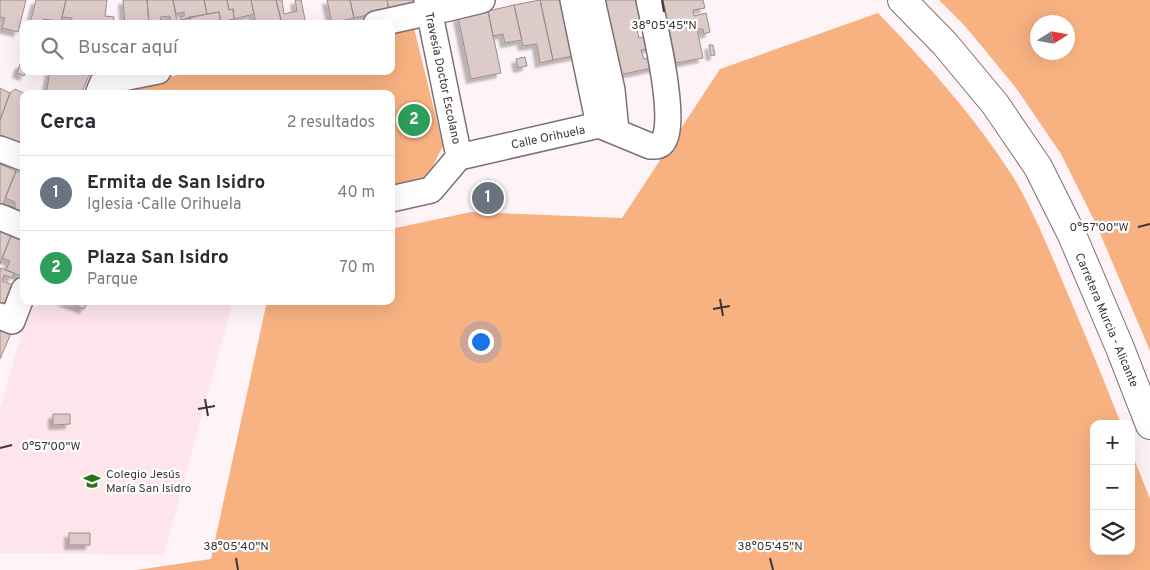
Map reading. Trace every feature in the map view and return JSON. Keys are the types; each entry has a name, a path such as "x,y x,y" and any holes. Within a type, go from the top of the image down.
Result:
{"highway":[{"name":"Carretera Murcia - Alicante","path":"902,0 944,44 995,104 1038,167 1083,261 1150,425"}],"street":[{"path":"389,20 436,5 482,0"},
{"name":"Calle Orihuela","path":"467,155 607,128 573,0"},
{"path":"592,0 612,90 607,128 650,146 658,147 663,144 668,124 665,78 649,0"},
{"name":"Travesía Doctor Escolano","path":"436,5 467,155"},
{"path":"100,90 103,82 138,75"},
{"path":"0,149 20,156"},
{"path":"395,198 431,190 467,155"},
{"path":"0,217 20,225"},
{"path":"6,319 20,296"}],"shaded area":[{"path":"939,0 1150,0 1150,351 1096,224 1061,154 1016,88 965,26"},
{"path":"878,13 915,52 985,135 1022,192 1077,315 1119,420 1090,420 1090,555 1135,555 1135,461 1150,499 1150,570 137,570 211,559 266,305 395,305 395,228 471,212 622,218 720,69"},
{"path":"414,28 443,146 424,184 395,190 395,90 111,90 179,75 395,75 395,32"},
{"name":"Colegio Jesús María San Isidro","path":"30,305 232,305 164,555 0,553 0,409"}],"building":[{"path":"0,0 26,0 18,32 2,28 5,18 0,17"},
{"path":"36,0 66,0 61,20 31,20"},
{"path":"66,0 107,0 105,16 114,17 114,20 72,20 72,18 62,17"},
{"path":"123,0 147,0 149,20 125,20"},
{"path":"147,0 173,0 177,20 171,20 170,16 160,17 161,20 149,20"},
{"path":"173,0 204,0 207,14 181,20 184,12 176,14"},
{"path":"204,0 227,0 229,10 233,9 234,19 221,20 219,12 207,14"},
{"path":"227,0 251,0 254,14 234,19 233,9 229,10"},
{"path":"251,0 276,0 281,20 255,20"},
{"path":"276,0 282,0 284,14 297,11 295,0 301,0 305,20 281,20"},
{"path":"327,0 350,0 354,18 331,20"},
{"path":"350,0 387,0 389,10 354,18"},
{"path":"387,0 422,0 423,2 389,10"},
{"path":"540,0 553,60 540,63 537,44 523,46 514,5"},
{"path":"540,0 566,0 578,55 553,60"},
{"path":"603,0 642,0 646,19 635,22 639,38 650,36 652,47 641,50 644,59 654,57 657,67 619,75"},
{"path":"663,0 703,0 705,8 693,10 694,16 706,13 710,32 704,34 703,29 697,29 703,58 676,63"},
{"path":"514,5 522,40 505,43 503,34 493,36 488,11"},
{"path":"488,11 501,73 471,79 458,17"},
{"path":"219,12 220,20 190,20 190,17"},
{"path":"709,45 713,45 715,55 711,56"},
{"path":"525,57 527,66 518,68 516,59"},
{"path":"49,75 89,75 83,90 47,90"},
{"path":"0,88 10,93 0,120"},
{"path":"15,89 20,91 20,143 0,135 0,120 10,93"},
{"path":"0,164 16,171 2,207 0,206"},
{"path":"16,171 20,172 20,214 6,209 8,205 15,208 15,202 5,198"},
{"path":"0,225 13,231 0,264"},
{"path":"13,231 20,234 20,276 6,270 10,261 2,258"},
{"path":"0,268 14,273 12,278 4,275 2,281 16,286 6,312 0,309"},
{"path":"74,305 86,305 84,309"},
{"path":"0,326 12,331 0,359"},
{"path":"53,414 70,414 70,424 53,425"},
{"path":"69,533 90,533 90,545 69,545"}],"place":[{"name":"Plaza San Isidro","path":"414,120"},
{"name":"Ermita de San Isidro","path":"488,198"},
{"name":"Colegio Jesús María San Isidro","path":"92,481"}]}
